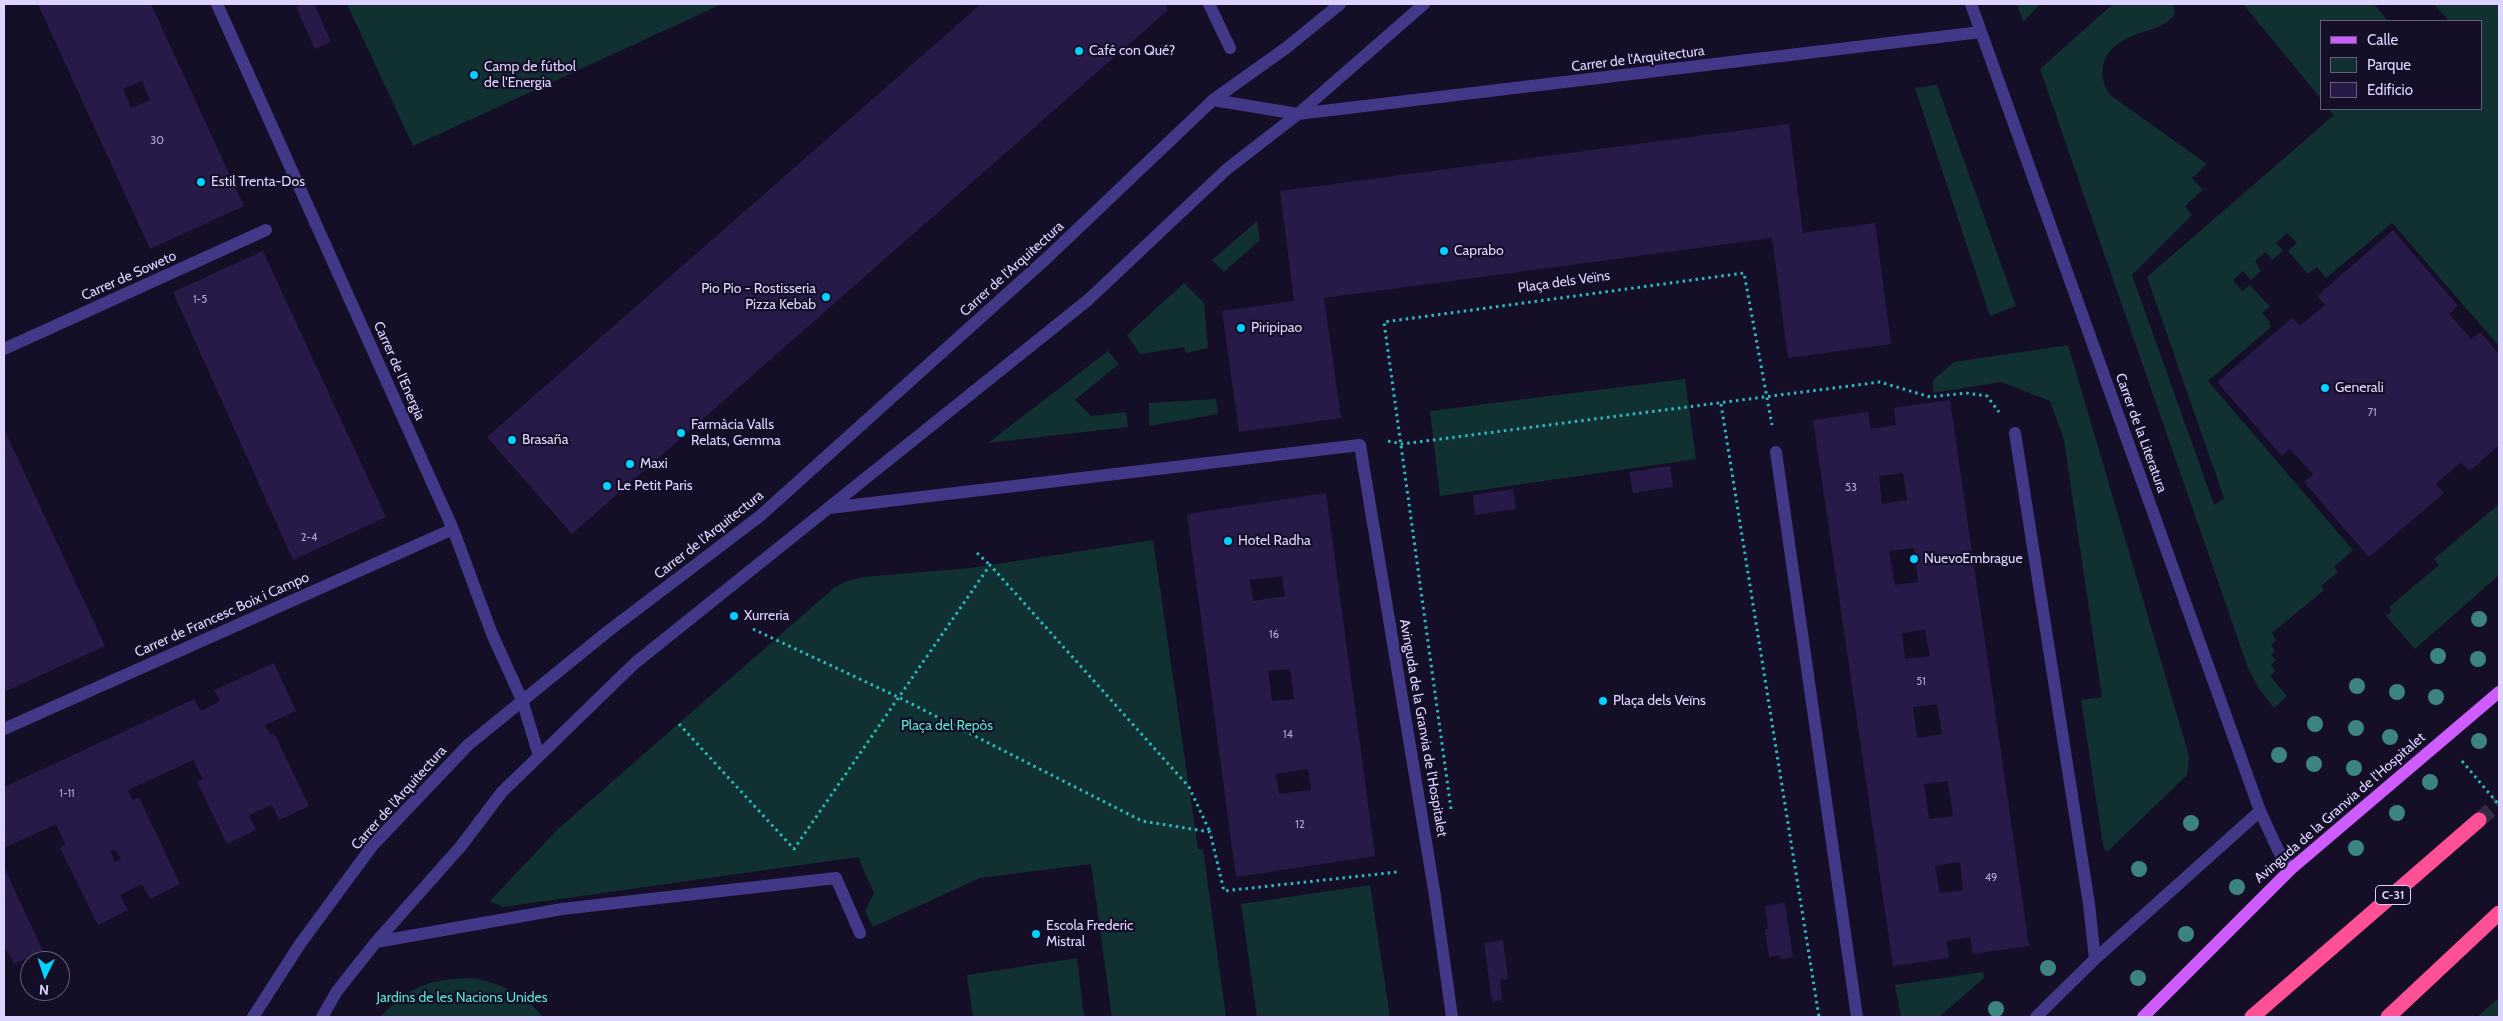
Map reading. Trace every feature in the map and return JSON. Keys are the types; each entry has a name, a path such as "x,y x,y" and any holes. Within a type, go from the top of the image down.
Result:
{"highway":[{"name":"C-31","path":"2252,1017 2479,820"},
{"path":"2388,1017 2499,913"}],"main road":[{"name":"Avinguda de la Granvia de l'Hospitalet","path":"2143,1017 2291,869 2499,692"}],"street":[{"name":"Carrer de l'Energia","path":"217,4 453,529 492,634 522,700 539,756"},
{"path":"1209,4 1230,48"},
{"name":"Carrer de l'Arquitectura","path":"253,1017 300,944 373,845 468,745 522,700 760,516 1048,257 1213,100 1286,48 1340,4"},
{"path":"322,1017 337,991 376,942 461,846 502,792 635,663 1088,300 1228,169 1298,114 1424,4"},
{"name":"Carrer de la Literatura","path":"1971,4 2260,810 2278,850 2291,869"},
{"name":"Carrer de l'Arquitectura","path":"1213,100 1298,114 1981,32"},
{"name":"Carrer de Soweto","path":"4,349 266,230"},
{"path":"2015,433 2087,894 2095,959"},
{"name":"Avinguda de la Granvia de l'Hospitalet","path":"829,508 1360,445 1435,896 1452,1017"},
{"path":"1776,452 1856,1017"},
{"name":"Carrer de Francesc Boix i Campo","path":"4,729 453,529"},
{"path":"2036,1017 2095,959 2260,810"},
{"path":"376,942 562,909 836,878 860,933"}],"path":[{"name":"Plaça dels Veïns","path":"1453,817 1384,322 1744,273 1768,398 1776,452"},
{"path":"1384,440 1402,444 1880,382 1930,397 1966,393 1987,396 2015,433"},
{"path":"1721,404 1819,1017"},
{"path":"977,553 990,565 1189,787 1210,832 1224,891 1397,872"},
{"path":"679,724 794,849 990,565"},
{"path":"753,629 898,697 1142,821 1210,832"},
{"path":"2462,761 2499,805"}],"green space":[{"name":"Camp de fútbol de l'Energia","path":"347,4 722,4 413,146"},
{"path":"2017,4 2040,4 2023,22"},
{"path":"2113,4 2173,4 2175,13 2170,20 2119,43 2110,51 2102,71 2103,79 2110,95 2207,164 2192,178 2203,190 2185,206 2192,215 2132,275 2214,505 2224,498 2147,277 2334,115 2330,110 2483,110 2483,20 2448,20 2434,4 2499,4 2499,346 2392,223 2326,278 2317,267 2308,274 2288,251 2297,243 2287,233 2276,243 2283,251 2272,260 2266,252 2255,261 2261,271 2251,280 2243,271 2233,280 2242,291 2250,285 2270,307 2262,313 2270,322 2271,327 2208,381 2353,550 2334,567 2338,572 2321,586 2324,590 2272,633 2276,640 2271,645 2275,651 2271,655 2276,660 2271,665 2275,671 2270,676 2287,696 2274,708 2259,689 2248,668 2040,69"},
{"path":"2243,4 2374,4 2387,20 2320,20 2320,98"},
{"path":"1937,85 2016,306 1990,316 1915,88"},
{"path":"1257,221 1260,240 1224,272 1212,260"},
{"path":"1184,283 1204,303 1208,348 1186,353 1184,347 1140,354 1127,335"},
{"path":"2068,345 2189,756 2187,775 2108,851 2105,850 2103,845 2081,700 2102,697 2064,440 2050,401 2001,382 1933,393 1933,380 1954,362"},
{"path":"1108,351 1119,364 1075,400 1091,416 1126,412 1128,427 988,443"},
{"path":"1685,379 1696,459 1440,496 1430,411"},
{"path":"1216,399 1218,414 1149,426 1149,403"},
{"path":"2499,504 2499,575 2415,649 2386,616 2392,611 2389,607 2439,565 2434,559"},
{"name":"Plaça del Repòs","path":"1153,540 1198,849 1203,849 1226,1017 1112,1017 1091,864 980,878 873,927 865,911 874,893 858,857 503,907 490,901 558,829 835,587 863,577 970,568"},
{"path":"1370,885 1390,1017 1257,1017 1241,904"},
{"path":"1077,958 1084,1017 973,1017 967,975"},
{"path":"1983,972 1984,978 1939,1017 1901,1017 1895,985"},
{"name":"Jardins de les Nacions Unides","path":"472,978 502,986 528,1002 543,1017 380,1017 401,998 421,986 444,980"},
{"path":"2499,998 2499,1017 2477,1017"}],"building":[{"path":"38,4 151,4 244,206 150,249","holes":["142,81 150,100 131,108 123,89"]},
{"path":"303,4 314,4 331,42 315,49 296,7"},
{"path":"981,4 1165,4 1168,10 572,534 487,437"},
{"path":"1789,124 1803,233 1875,223 1891,344 1788,358 1772,238 1324,298 1341,418 1239,432 1222,311 1294,301 1280,191"},
{"path":"2393,230 2458,306 2449,314 2471,339 2480,332 2499,354 2499,445 2470,471 2461,462 2436,484 2444,493 2369,557 2304,482 2313,474 2290,449 2282,456 2217,382 2292,318 2300,326 2325,305 2317,296"},
{"path":"263,251 386,517 293,560 173,292"},
{"path":"1950,400 2029,946 1973,954 1970,937 1947,941 1949,958 1893,966 1813,420 1868,412 1871,429 1896,425 1894,408","holes":["1903,473 1907,500 1882,504 1879,476","1914,548 1918,582 1895,585 1889,551","1925,630 1930,656 1905,659 1902,633","1937,704 1942,734 1917,738 1913,707","1948,781 1953,816 1929,819 1924,784","1960,862 1963,890 1940,893 1935,866"]},
{"path":"4,429 105,646 4,692"},
{"path":"1670,466 1673,487 1633,493 1629,472"},
{"path":"1513,489 1516,509 1475,515 1473,495"},
{"path":"1326,493 1375,856 1236,877 1187,514","holes":["1282,576 1285,596 1253,601 1250,580","1290,669 1294,699 1272,701 1268,671","1308,769 1311,790 1279,794 1276,774"]},
{"path":"274,663 296,711 265,725 270,735 274,733 309,806 279,820 272,805 249,815 256,830 227,844 197,782 203,779 193,760 128,790 133,800 139,797 180,884 150,899 142,884 120,895 128,910 98,925 60,848 65,844 56,824 4,848 4,787 194,699 201,711 220,701 214,690","holes":["115,849 121,859 115,862 110,851"]},
{"path":"4,867 43,951 20,951 20,961 14,964 6,949 4,950"},
{"path":"1785,903 1793,957 1781,959 1780,955 1769,957 1765,929 1768,929 1765,906"},
{"path":"1503,940 1508,979 1500,980 1502,1000 1492,1002 1484,943"}],"tunnel":[{"path":"2479,820 2499,803"}],"place":[{"name":"Café con Qué?","path":"1079,51"},
{"name":"Camp de fútbol de l'Energia","path":"474,75"},
{"name":"Estil Trenta-Dos","path":"201,182"},
{"name":"Caprabo","path":"1444,251"},
{"name":"Pio Pio - Rostisseria Pizza Kebab","path":"826,297"},
{"name":"Piripipao","path":"1241,328"},
{"name":"Generali","path":"2325,388"},
{"name":"Farmàcia Valls Relats, Gemma","path":"681,433"},
{"name":"Brasaña","path":"512,440"},
{"name":"Maxi","path":"630,464"},
{"name":"Le Petit Paris","path":"607,486"},
{"name":"Hotel Radha","path":"1228,541"},
{"name":"NuevoEmbrague","path":"1914,559"},
{"name":"Xurreria","path":"734,616"},
{"name":"Plaça dels Veïns","path":"1603,701"},
{"name":"Escola Frederic Mistral","path":"1036,934"}]}
